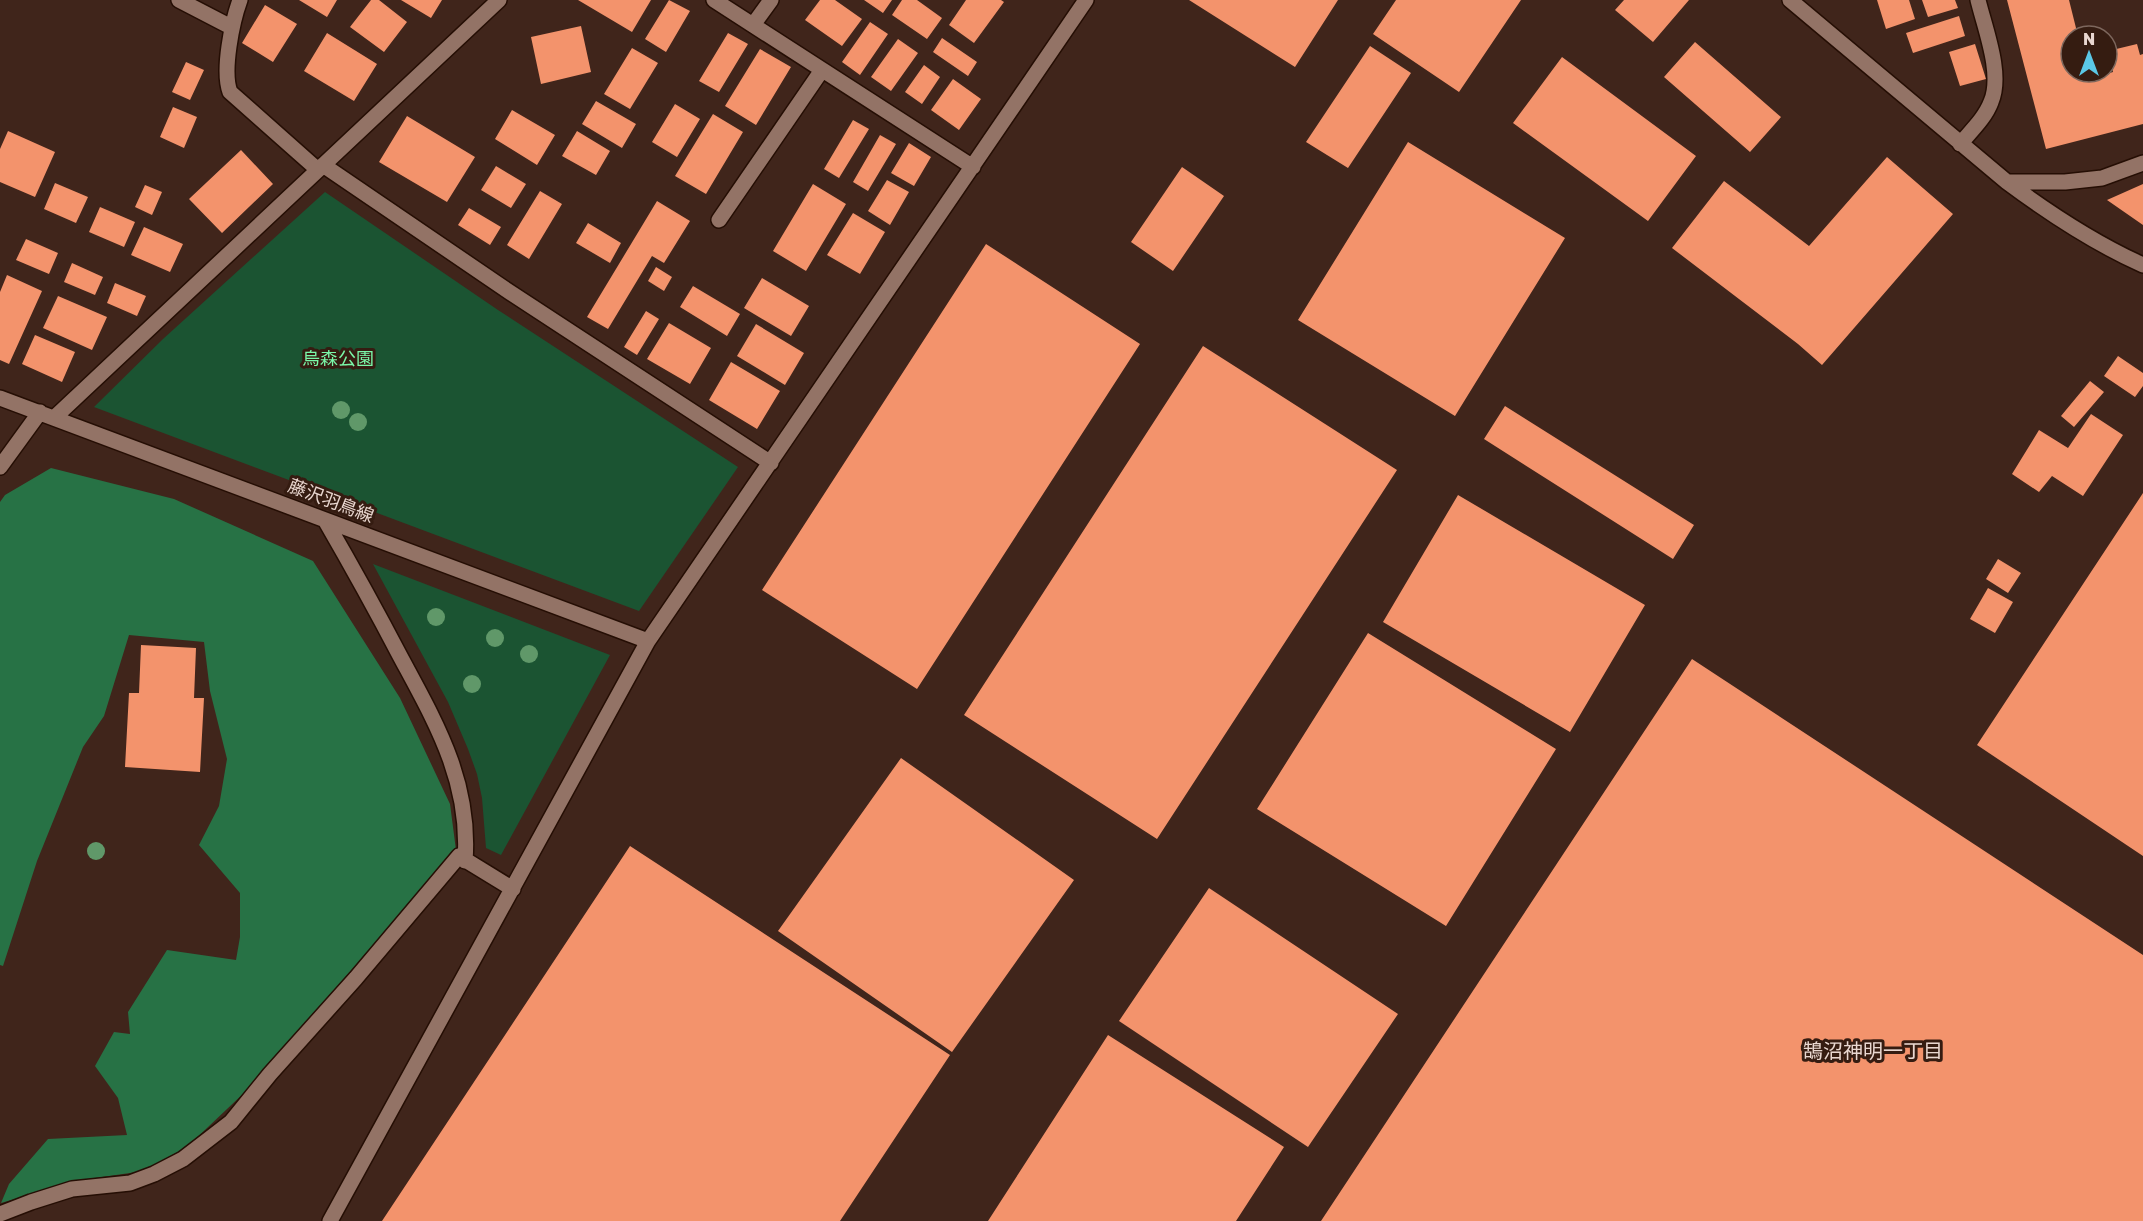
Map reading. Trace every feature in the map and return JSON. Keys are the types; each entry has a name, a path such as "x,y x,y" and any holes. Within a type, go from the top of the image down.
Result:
{"street":[{"path":"179,0 231,27"},
{"path":"240,0 231,27 226,84 230,93 321,168 771,463"},
{"path":"0,467 47,415 321,168 499,0"},
{"path":"714,0 973,167"},
{"path":"753,25 771,0"},
{"path":"330,1221 648,641 1086,0"},
{"path":"1790,0 1960,144 2044,210 2111,250 2143,265"},
{"path":"1960,144 1986,113 1995,90 1992,58 1978,0"},
{"path":"719,220 822,70"},
{"path":"2007,182 2065,182 2102,178 2143,163"},
{"name":"藤沢羽鳥線","path":"0,398 648,641"},
{"path":"325,520 432,716 451,759 464,802 467,834 465,861"},
{"path":"0,1214 72,1189 130,1183 154,1174 183,1159 231,1122 459,856 513,889"}],"green space":[{"name":"烏森公園","path":"325,192 498,310 738,467 639,611 94,407 163,339"},
{"path":"51,468 174,499 313,561 400,698 450,804 456,850 246,1091 188,1146 144,1171 81,1180 1,1203 9,1184 48,1139 127,1135 118,1098 95,1066 114,1032 130,1034 128,1012 167,950 236,960 240,937 240,893 199,845 219,806 227,759 210,691 204,642 129,635 104,716 83,747 37,861 3,966 0,965 0,502 5,495"},
{"path":"373,564 610,655 501,855 486,848 482,798 477,774 448,702"}],"building":[{"path":"299,0 337,0 327,17"},
{"path":"371,0 379,0 407,22 384,52 350,27"},
{"path":"401,0 442,0 431,18"},
{"path":"578,0 651,0 632,32"},
{"path":"669,0 690,11 666,52 645,39"},
{"path":"820,0 835,0 862,19 842,46 805,20"},
{"path":"864,0 892,0 883,13"},
{"path":"902,0 917,0 942,18 927,39 892,15"},
{"path":"966,0 1001,0 1004,2 974,43 949,25"},
{"path":"1189,0 1338,0 1295,67"},
{"path":"1396,0 1521,0 1459,92 1373,34"},
{"path":"1624,0 1689,0 1653,42 1615,10"},
{"path":"1877,0 1909,0 1915,19 1886,29"},
{"path":"1922,0 1955,0 1958,8 1928,17"},
{"path":"2007,0 2069,0 2075,24 2059,24 2059,84 2119,84 2119,48 2137,44 2140,55 2143,54 2143,124 2046,149"},
{"path":"265,5 297,24 273,62 242,43"},
{"path":"1959,16 1965,36 1913,53 1906,33"},
{"path":"870,22 888,34 860,75 842,62"},
{"path":"581,26 591,72 541,84 531,37"},
{"path":"327,33 377,64 354,101 304,71"},
{"path":"728,33 748,44 719,92 699,81"},
{"path":"942,38 977,62 968,76 933,52"},
{"path":"898,39 918,53 891,91 871,77"},
{"path":"1695,42 1781,117 1750,152 1664,77"},
{"path":"1975,44 1986,79 1960,86 1949,52"},
{"path":"1370,46 1411,73 1348,168 1306,142"},
{"path":"632,48 658,63 630,109 604,94"},
{"path":"760,49 791,67 756,125 725,106"},
{"path":"1562,57 1696,156 1648,221 1513,123"},
{"path":"186,62 204,70 190,100 172,92"},
{"path":"924,65 940,77 922,104 905,92"},
{"path":"953,79 981,99 959,130 931,110"},
{"path":"596,101 636,124 622,148 582,124"},
{"path":"675,104 700,119 677,157 652,142"},
{"path":"173,107 197,117 184,148 160,137"},
{"path":"512,110 555,135 537,165 495,139"},
{"path":"713,114 743,132 706,194 675,176"},
{"path":"407,116 475,157 447,202 379,162"},
{"path":"853,120 869,129 839,178 824,169"},
{"path":"8,131 55,152 35,197 0,182 0,149"},
{"path":"577,131 610,151 596,175 562,156"},
{"path":"880,135 896,144 868,191 853,182"},
{"path":"1408,142 1565,238 1455,416 1298,320"},
{"path":"909,143 931,157 914,186 891,173"},
{"path":"241,150 273,184 222,233 189,199"},
{"path":"1887,157 1953,214 1822,365 1672,248 1724,181 1809,246"},
{"path":"496,166 526,184 511,208 481,190"},
{"path":"1182,167 1224,196 1173,271 1131,242"},
{"path":"887,180 909,192 890,225 868,211"},
{"path":"55,183 88,197 76,223 44,209"},
{"path":"813,184 846,204 806,271 773,251"},
{"path":"2143,184 2143,225 2107,200"},
{"path":"145,185 162,192 152,215 135,207"},
{"path":"540,191 562,204 529,259 507,245"},
{"path":"657,201 690,221 664,263 652,256 608,329 587,317"},
{"path":"100,207 135,222 124,247 89,232"},
{"path":"469,208 501,227 490,245 458,225"},
{"path":"853,213 885,232 860,274 827,255"},
{"path":"588,223 621,243 610,263 576,243"},
{"path":"144,227 183,244 170,272 131,255"},
{"path":"26,239 58,253 49,274 16,260"},
{"path":"986,244 1140,344 917,689 762,590"},
{"path":"72,263 103,277 95,295 64,282"},
{"path":"656,267 672,277 664,291 648,281"},
{"path":"7,275 42,291 9,364 0,360 0,292"},
{"path":"762,278 809,306 791,336 744,308"},
{"path":"115,283 146,296 137,316 107,303"},
{"path":"693,286 740,314 727,336 680,307"},
{"path":"58,296 107,317 92,350 43,328"},
{"path":"646,311 659,319 637,355 624,347"},
{"path":"669,323 711,348 690,384 647,359"},
{"path":"756,324 804,353 785,385 737,356"},
{"path":"35,335 75,352 62,382 22,364"},
{"path":"1203,346 1397,470 1157,839 964,715"},
{"path":"2118,356 2143,373 2143,386 2135,397 2104,376"},
{"path":"731,362 780,391 757,429 709,400"},
{"path":"2090,381 2104,392 2074,427 2061,416"},
{"path":"1505,406 1694,525 1673,559 1484,439"},
{"path":"2091,414 2123,435 2083,496 2052,476 2039,492 2012,474 2039,430 2068,448"},
{"path":"2143,493 2143,856 1977,745"},
{"path":"1458,495 1645,605 1570,732 1383,622"},
{"path":"1998,559 2021,573 2008,593 1986,579"},
{"path":"1988,588 2013,602 1995,633 1970,619"},
{"path":"1368,633 1556,749 1446,926 1257,809"},
{"path":"141,645 196,648 194,698 204,698 200,772 125,767 129,693 139,693"},
{"path":"1692,659 2143,955 2143,1221 1321,1221"},
{"path":"901,758 1074,880 952,1052 778,931"},
{"path":"630,846 950,1055 840,1221 382,1221"},
{"path":"1209,888 1398,1014 1308,1147 1119,1021"},
{"path":"1108,1035 1284,1147 1236,1221 988,1221"}],"district":[{"name":"鵠沼神明一丁目","path":"1873,1051"}]}
